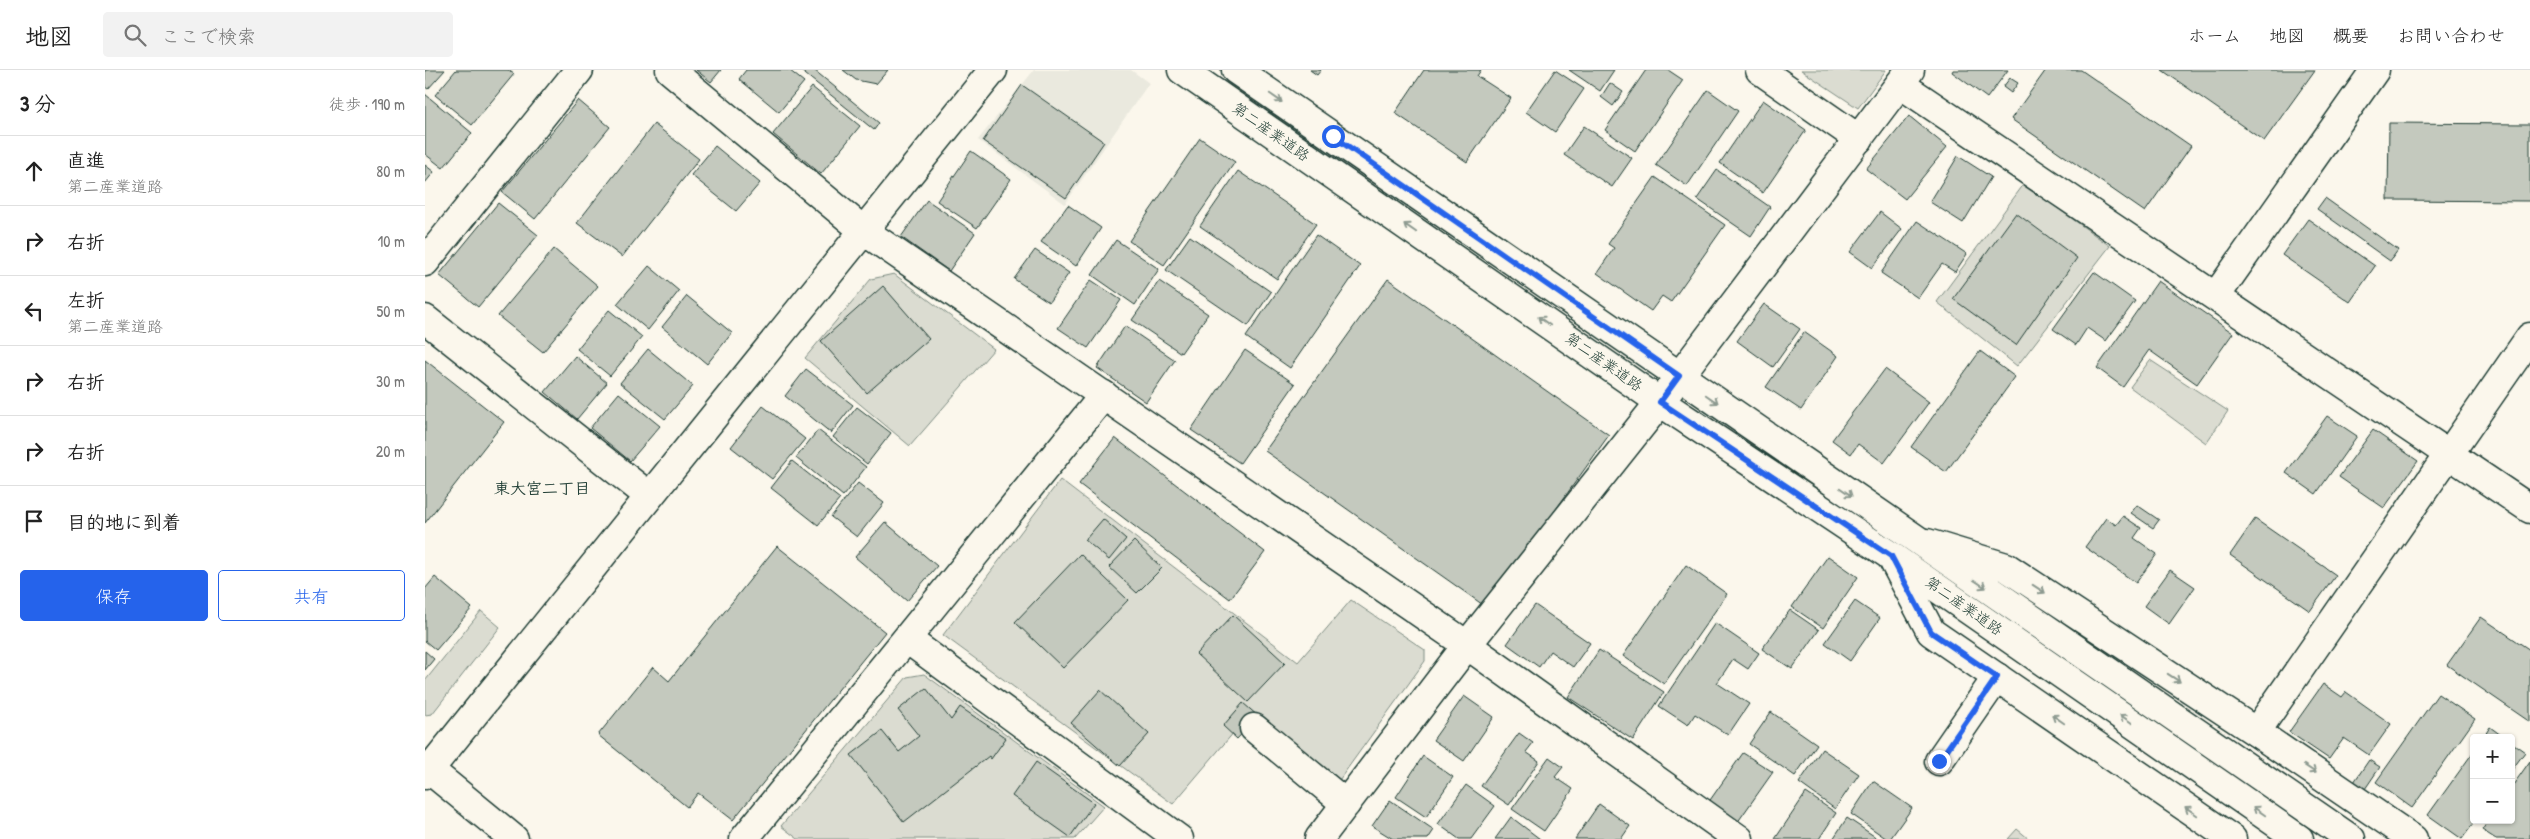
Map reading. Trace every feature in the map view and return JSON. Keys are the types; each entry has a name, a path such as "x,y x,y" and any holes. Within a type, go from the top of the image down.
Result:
{"street":[{"path":"425,262 579,70"},
{"path":"670,70 865,231 1467,645 1739,839"},
{"path":"514,839 427,770 865,231 993,70"},
{"name":"第二産業道路","path":"1182,70 1660,402 1891,556 2299,839"},
{"name":"第二産業道路","path":"1236,70 1913,539 2351,839"},
{"path":"1760,70 1859,139"},
{"path":"2216,296 2375,70"},
{"path":"1319,839 1467,645 1660,402 1905,77 2216,296 2530,508"},
{"path":"425,319 649,496"},
{"path":"2255,732 2450,455 2530,337"},
{"path":"745,839 1104,395"},
{"path":"1913,539 2006,567 2413,839"},
{"path":"1891,556 1931,632 2232,839"},
{"path":"907,639 1179,839"},
{"path":"1939,761 1997,677"},
{"path":"1254,728 1346,804"}],"shaded area":[{"path":"1034,70 1131,70 1149,83 1065,204 978,140"},
{"path":"1801,70 1886,70 1858,108"},
{"path":"2024,184 2110,246 2017,366 1937,302"},
{"path":"894,274 994,349 910,446 805,358 871,279"},
{"path":"2150,360 2228,411 2206,443 2130,387"},
{"path":"1060,480 1298,662 1351,600 1425,650 1425,661 1337,783 1246,718 1173,804 943,635"},
{"path":"481,611 500,627 432,714 425,715 425,681"},
{"path":"924,674 1104,806 1075,839 798,839 781,826 907,677"},
{"path":"2017,829 2029,839 2008,839"}],"building":[{"path":"425,70 445,70 428,89 425,87"},
{"path":"456,70 508,70 514,74 472,125 435,95"},
{"path":"696,70 721,70 711,82"},
{"path":"746,70 789,70 804,82 779,112 739,79"},
{"path":"800,70 814,70 879,123 874,130"},
{"path":"843,70 888,70 876,84 856,80"},
{"path":"1310,70 1321,70 1317,75"},
{"path":"1424,70 1481,70 1477,76 1511,98 1467,162 1395,113"},
{"path":"1555,70 1584,89 1555,132 1526,112"},
{"path":"1569,70 1614,70 1600,91"},
{"path":"1646,70 1668,70 1683,80 1635,151 1605,130"},
{"path":"1953,70 2008,70 1987,98 1952,72"},
{"path":"2046,70 2081,70 2191,146 2145,212 2011,119"},
{"path":"2162,70 2315,70 2264,141"},
{"path":"2010,78 2018,83 2011,93 2003,87"},
{"path":"1610,83 1623,92 1613,106 1601,97"},
{"path":"1022,85 1104,142 1066,198 983,141"},
{"path":"812,87 860,126 821,174 773,134"},
{"path":"1708,90 1738,111 1687,186 1656,165"},
{"path":"425,94 472,133 443,168 425,154"},
{"path":"578,100 610,127 535,219 502,192"},
{"path":"1763,100 1806,130 1763,193 1720,163"},
{"path":"1909,116 1947,147 1905,199 1866,169"},
{"path":"2389,123 2530,124 2530,201 2388,200"},
{"path":"654,124 699,159 622,257 577,223"},
{"path":"1584,126 1632,158 1612,187 1564,155"},
{"path":"1200,138 1235,162 1164,265 1129,241"},
{"path":"715,146 760,183 736,211 691,175"},
{"path":"971,151 1011,179 977,228 937,201"},
{"path":"1958,156 1991,177 1963,223 1930,202"},
{"path":"425,165 434,172 425,183"},
{"path":"1717,170 1770,207 1751,236 1697,199"},
{"path":"1238,171 1316,224 1277,279 1200,226"},
{"path":"1655,177 1725,225 1671,302 1662,296 1651,311 1597,273 1614,248 1608,244"},
{"path":"2325,198 2398,250 2390,261 2317,209"},
{"path":"927,200 975,233 949,271 901,237"},
{"path":"498,203 538,235 478,307 439,275"},
{"path":"1068,205 1101,228 1076,266 1041,242"},
{"path":"1880,212 1902,229 1872,268 1850,252"},
{"path":"2016,213 2077,258 2016,345 1953,299"},
{"path":"2308,219 2375,266 2350,302 2282,255"},
{"path":"1917,221 1967,254 1955,272 1942,264 1918,298 1881,273"},
{"path":"1316,235 1360,266 1290,368 1246,337"},
{"path":"1190,236 1271,292 1248,326 1166,270"},
{"path":"1116,240 1159,269 1135,305 1092,275"},
{"path":"554,249 598,286 543,352 498,316"},
{"path":"1035,250 1069,273 1049,302 1014,279"},
{"path":"649,266 679,291 648,330 617,304"},
{"path":"2094,272 2135,301 2106,341 2087,328 2076,345 2053,329"},
{"path":"1388,279 1609,435 1486,607 1265,451"},
{"path":"1091,280 1121,300 1088,348 1058,328"},
{"path":"1159,281 1208,314 1181,353 1132,320"},
{"path":"2158,281 2233,333 2197,384 2149,350 2123,387 2097,368"},
{"path":"883,286 929,339 867,393 821,341"},
{"path":"687,296 732,333 707,364 662,327"},
{"path":"1764,304 1800,329 1773,367 1737,341"},
{"path":"609,310 642,337 610,376 577,349"},
{"path":"1125,326 1175,360 1146,402 1097,368"},
{"path":"1804,332 1838,356 1801,410 1766,387"},
{"path":"648,349 693,386 665,419 620,383"},
{"path":"1245,350 1295,384 1240,463 1191,430"},
{"path":"1980,351 2015,377 1946,472 1911,447"},
{"path":"575,356 607,383 577,419 545,392"},
{"path":"425,360 504,422 425,523"},
{"path":"806,369 853,405 831,433 785,396"},
{"path":"1885,369 1929,402 1884,463 1858,444 1851,454 1832,440"},
{"path":"619,393 660,426 630,461 590,428"},
{"path":"763,406 805,439 772,479 731,447"},
{"path":"857,407 891,433 867,464 833,437"},
{"path":"2327,416 2357,436 2316,494 2286,473"},
{"path":"818,430 866,467 843,496 796,458"},
{"path":"2373,430 2418,461 2384,508 2339,477"},
{"path":"1115,438 1265,552 1230,599 1079,484"},
{"path":"792,461 840,499 818,525 771,488"},
{"path":"858,483 884,503 857,537 831,517"},
{"path":"2137,505 2159,520 2153,528 2131,513"},
{"path":"2123,516 2141,528 2134,538 2157,554 2136,583 2085,547 2106,518 2116,525"},
{"path":"1103,519 1126,539 1109,560 1085,540"},
{"path":"2255,519 2336,575 2310,611 2230,555"},
{"path":"885,522 937,566 907,601 855,557"},
{"path":"1134,541 1162,568 1137,593 1109,567"},
{"path":"777,546 885,632 733,820 698,793 687,807 598,735 653,667 669,681"},
{"path":"1080,554 1128,600 1063,668 1015,622"},
{"path":"1828,556 1858,577 1823,628 1792,607"},
{"path":"1686,565 1727,594 1664,684 1623,656"},
{"path":"2170,570 2195,587 2169,624 2144,606"},
{"path":"435,577 472,608 436,650 425,641 425,589"},
{"path":"1855,601 1880,618 1850,661 1825,643"},
{"path":"1535,605 1590,643 1573,667 1550,651 1539,667 1507,644"},
{"path":"1790,610 1819,630 1792,669 1762,649"},
{"path":"1233,615 1285,663 1248,702 1196,654"},
{"path":"2481,617 2530,650 2530,722 2447,665"},
{"path":"1715,623 1759,653 1748,669 1733,659 1717,683 1749,704 1728,735 1695,714 1688,725 1659,706"},
{"path":"1599,650 1664,692 1633,740 1568,697"},
{"path":"425,651 434,659 425,670"},
{"path":"2323,684 2342,697 2346,692 2391,724 2369,755 2344,738 2329,759 2289,732"},
{"path":"926,688 951,720 960,707 1006,738 991,759 989,756 904,822 851,755 882,731 899,752 919,736 898,710"},
{"path":"1100,690 1149,734 1120,766 1071,723"},
{"path":"2438,694 2475,719 2412,808 2376,782"},
{"path":"1464,696 1494,717 1464,761 1433,740"},
{"path":"1243,703 1258,716 1237,739 1223,726"},
{"path":"1771,712 1817,744 1795,776 1749,744"},
{"path":"2490,727 2500,734 2486,734"},
{"path":"1519,733 1533,743 1526,752 1539,761 1509,805 1481,786"},
{"path":"2515,745 2525,752 2515,766"},
{"path":"1822,749 1859,774 1835,809 1799,783"},
{"path":"1743,753 1773,772 1737,823 1708,803"},
{"path":"1423,756 1453,777 1426,817 1396,797"},
{"path":"1549,757 1563,767 1555,777 1573,789 1544,831 1512,809"},
{"path":"2470,757 2470,824 2473,824 2462,839 2428,815"},
{"path":"2369,760 2380,767 2365,789 2354,782"},
{"path":"2530,761 2530,839 2496,839 2482,830 2486,824 2515,824 2515,782"},
{"path":"1036,762 1094,803 1070,837 1012,796"},
{"path":"1873,781 1912,808 1890,839 1887,839 1851,814"},
{"path":"1466,785 1495,806 1471,839 1459,839 1438,824"},
{"path":"1806,793 1836,813 1819,839 1775,839"},
{"path":"1390,800 1434,830 1428,839 1393,839 1372,826"},
{"path":"1599,804 1630,826 1621,839 1575,839"},
{"path":"1511,817 1540,839 1495,839"},
{"path":"1847,818 1877,838 1833,839"}],"district":[{"name":"東大宮二丁目","path":"542,488"}],"route":[{"path":"1333,136 1679,376 1660,402 1891,556 1931,632 1997,677 1939,761"}]}
